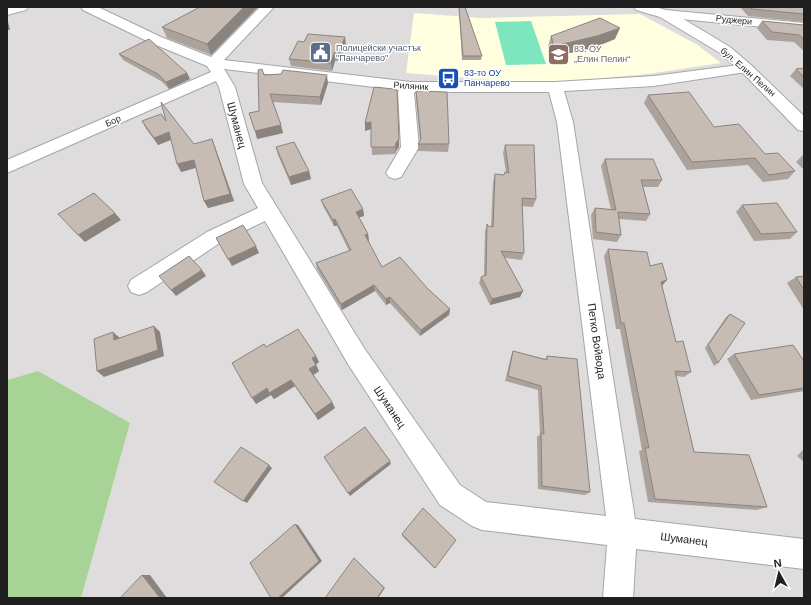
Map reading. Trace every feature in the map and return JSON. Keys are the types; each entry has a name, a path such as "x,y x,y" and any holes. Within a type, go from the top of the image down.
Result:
{"street":[{"path":"7,11 21,7"},
{"name":"Риляник","path":"88,7 216,69 411,87 555,86 654,81 746,68"},
{"path":"216,69 267,7"},
{"name":"бул. Елин Пелин","path":"642,7 665,14 711,41 746,68 804,126"},
{"name":"Руджери","path":"665,14 804,27"},
{"name":"Бор","path":"7,167 216,69"},
{"name":"Шуманец","path":"216,69 227,87 253,184 356,356 450,495 482,516 804,554"},
{"name":"Петко Войвода","path":"555,86 565,122 583,242 622,532 618,598"},
{"path":"394,173 410,147 406,92 411,87"},
{"path":"139,286 214,237 269,211"}],"shaded area":[{"path":"7,7 804,7 804,598 81,598 130,423 38,371 7,380"},
{"name":"83. ОУ „Елин Пелин“","path":"414,13 482,18 640,14 696,44 721,63 648,74 539,84 406,73"}],"green space":[{"path":"531,21 546,64 506,65 495,22"},
{"path":"38,371 130,423 81,598 7,598 7,380"}],"building":[{"path":"200,7 244,7 207,44 162,27"},
{"path":"465,7 482,56 463,56 459,8"},
{"path":"750,7 804,7 804,14 752,9"},
{"path":"600,18 620,28 597,36 554,46 551,36"},
{"path":"762,21 804,25 804,39 799,35 772,32"},
{"path":"308,34 345,37 338,53 334,53 331,63 289,59 298,41 304,42"},
{"path":"149,39 187,73 166,82 158,74 119,54"},
{"path":"804,68 804,77 796,69"},
{"path":"262,69 264,75 281,74 283,70 327,75 320,97 270,94 281,125 255,131 249,113 259,111 258,70"},
{"path":"374,87 397,90 399,139 395,147 371,147 371,122 365,123"},
{"path":"416,91 447,92 449,144 418,144 421,139"},
{"path":"689,92 714,127 739,124 765,154 778,153 795,171 769,175 755,158 692,162 648,95"},
{"path":"161,102 194,144 212,139 230,194 204,201 194,160 177,164 169,132 154,138 142,121 161,114 166,121"},
{"path":"294,142 309,171 289,177 276,147"},
{"path":"505,145 534,145 536,199 522,198 524,253 501,251 523,291 492,299 481,277 486,275 487,224 488,226 493,227 495,174 504,175 505,172 509,173"},
{"path":"605,159 653,159 662,180 641,180 650,214 618,212 621,235 596,232 595,208 616,210"},
{"path":"351,189 363,209 356,212 368,234 365,235 382,267 400,257 428,289 450,309 421,330 390,297 386,299 374,285 341,304 316,263 351,250 335,219 333,220 321,200"},
{"path":"94,193 115,213 78,235 58,214"},
{"path":"777,203 797,232 761,234 742,205"},
{"path":"243,225 256,246 228,259 216,238"},
{"path":"608,249 647,252 650,266 662,263 667,280 661,282 676,342 683,341 691,372 675,371 694,452 749,455 767,507 655,499 645,448 649,448 624,323 621,323"},
{"path":"189,256 202,270 171,290 159,276"},
{"path":"804,276 804,290 796,277"},
{"path":"730,314 745,323 718,363 708,345"},
{"path":"154,326 158,350 97,371 94,339 113,332 114,340"},
{"path":"298,329 316,356 312,358 316,365 309,369 332,402 315,414 291,380 269,393 267,388 252,398 232,363 264,344 266,347"},
{"path":"793,345 804,361 804,388 759,395 734,354"},
{"path":"513,351 547,360 547,356 577,359 590,492 542,486 541,433 544,434 541,386 508,376"},
{"path":"365,427 390,461 348,493 324,457"},
{"path":"241,447 269,465 243,501 214,482"},
{"path":"423,508 456,540 435,568 402,534"},
{"path":"295,524 319,561 278,598 271,598 250,563"},
{"path":"354,558 384,588 377,598 325,598"},
{"path":"142,575 160,598 120,598"}],"place":[{"name":"Полицейски участък \"Панчарево\"","path":"320,53"},
{"name":"83. ОУ „Елин Пелин“","path":"559,54"},
{"name":"83-то ОУ Панчарево","path":"448,78"}]}
